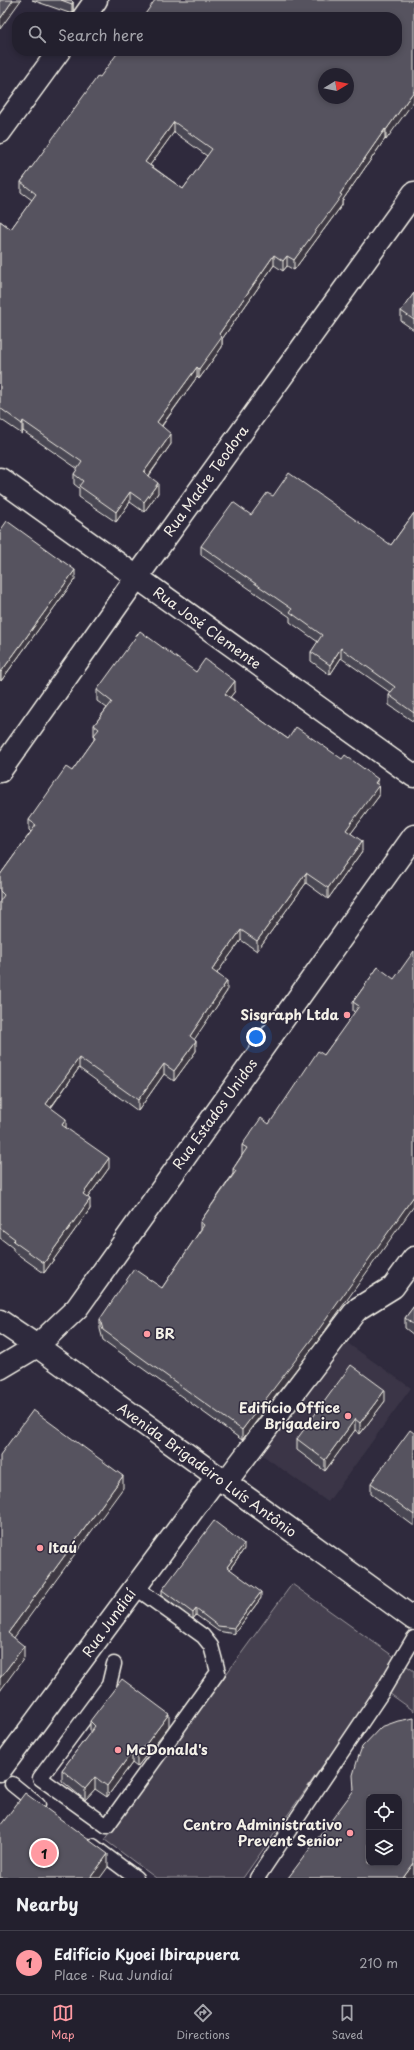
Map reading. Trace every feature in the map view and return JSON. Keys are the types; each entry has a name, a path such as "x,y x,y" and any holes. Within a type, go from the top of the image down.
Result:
{"street":[{"path":"88,12 96,0"},
{"path":"0,132 55,56"},
{"name":"Rua Madre Teodora","path":"0,771 414,193"},
{"name":"Rua José Clemente","path":"0,479 414,776"},
{"name":"Rua Estados Unidos","path":"0,1368 37,1346 77,1308 414,836"},
{"name":"Rua Jundiaí","path":"6,1777 135,1587 354,1314 360,1308 392,1287 414,1258"},
{"name":"Avenida Brigadeiro Luís Antônio","path":"0,1321 37,1346 414,1619"}],"lane":[{"path":"114,1664 110,1685 40,1778 107,1826 218,1672 211,1646 203,1636 135,1587"},
{"path":"257,1878 382,1692 414,1638"},
{"path":"6,1777 47,1811"},
{"path":"85,1840 136,1878"}],"shaded area":[{"path":"343,1340 411,1388 328,1502 261,1454"},
{"path":"292,1584 414,1671 414,1711 379,1686 243,1878 156,1878 105,1840"}],"building":[{"path":"0,0 13,0 0,19"},
{"path":"61,0 71,0 73,2 72,4"},
{"path":"155,0 414,0 414,91 386,130 385,129 340,194 342,195 294,260 287,256 283,261 274,255 219,334 222,337 199,369 197,367 157,422 171,434 144,472 158,483 144,502 130,492 116,512 79,486 83,481 74,474 82,462 23,421 22,424 0,408 0,221 11,229 36,194 21,182 98,76 100,77 115,56 402,56 402,12 147,12","holes":["174,122 212,149 183,189 145,162"]},
{"path":"414,293 414,320 401,311"},
{"path":"289,473 391,545 414,513 414,713 389,695 395,687 341,648 330,665 311,652 322,635 290,612 292,609 201,546 233,502 251,515 267,493 273,496"},
{"path":"7,521 75,570 1,672 0,531"},
{"path":"140,631 196,672 205,659 235,681 225,694 288,739 296,727 342,759 345,755 378,779 375,783 379,785 346,830 362,841 328,888 306,873 257,941 241,930 212,970 227,981 190,1036 196,1041 174,1071 164,1064 138,1100 79,1058 46,1104 66,1119 62,1125 109,1158 83,1194 90,1199 44,1263 13,1241 15,1239 0,1228 0,901 4,895 0,891 0,875 36,825 29,820 66,767 72,771 96,737 94,735 99,729 94,725 112,702 97,690"},
{"path":"414,951 414,1196 317,1332 242,1430 103,1330 100,1319 134,1269 162,1288 204,1225 200,1222 236,1171 233,1169 247,1148 242,1145 261,1118 269,1124 318,1051 324,1055 359,1006 353,1002 378,967 394,979"},
{"path":"414,1306 414,1325 405,1318"},
{"name":"Edifício Office Brigadeiro","path":"351,1365 385,1390 360,1423 355,1419 325,1460 297,1439"},
{"name":"Itaú","path":"33,1410 123,1476 8,1633 24,1646 0,1678 0,1455"},
{"path":"410,1430 414,1433 414,1515 371,1483"},
{"path":"214,1521 244,1544 227,1567 261,1592 234,1628 218,1626 196,1609 193,1613 162,1590"},
{"name":"McDonald's","path":"122,1679 169,1714 137,1756 132,1752 107,1786 95,1777 85,1789 62,1770 95,1726 90,1721"},
{"name":"Centro Administrativo Prevent Senior","path":"414,1718 414,1863 403,1878 288,1878 354,1790 353,1775 362,1747 381,1727 398,1721"},
{"path":"25,1793 108,1854 90,1878 0,1878 0,1826"}],"place":[{"name":"Sisgraph Ltda","path":"347,1015"},
{"name":"BR","path":"147,1334"},
{"name":"Edifício Office Brigadeiro","path":"348,1416"},
{"name":"Itaú","path":"40,1548"},
{"name":"McDonald's","path":"118,1750"},
{"name":"Centro Administrativo Prevent Senior","path":"350,1833"},
{"name":"Edifício Kyoei Ibirapuera","path":"44,1853"}]}
